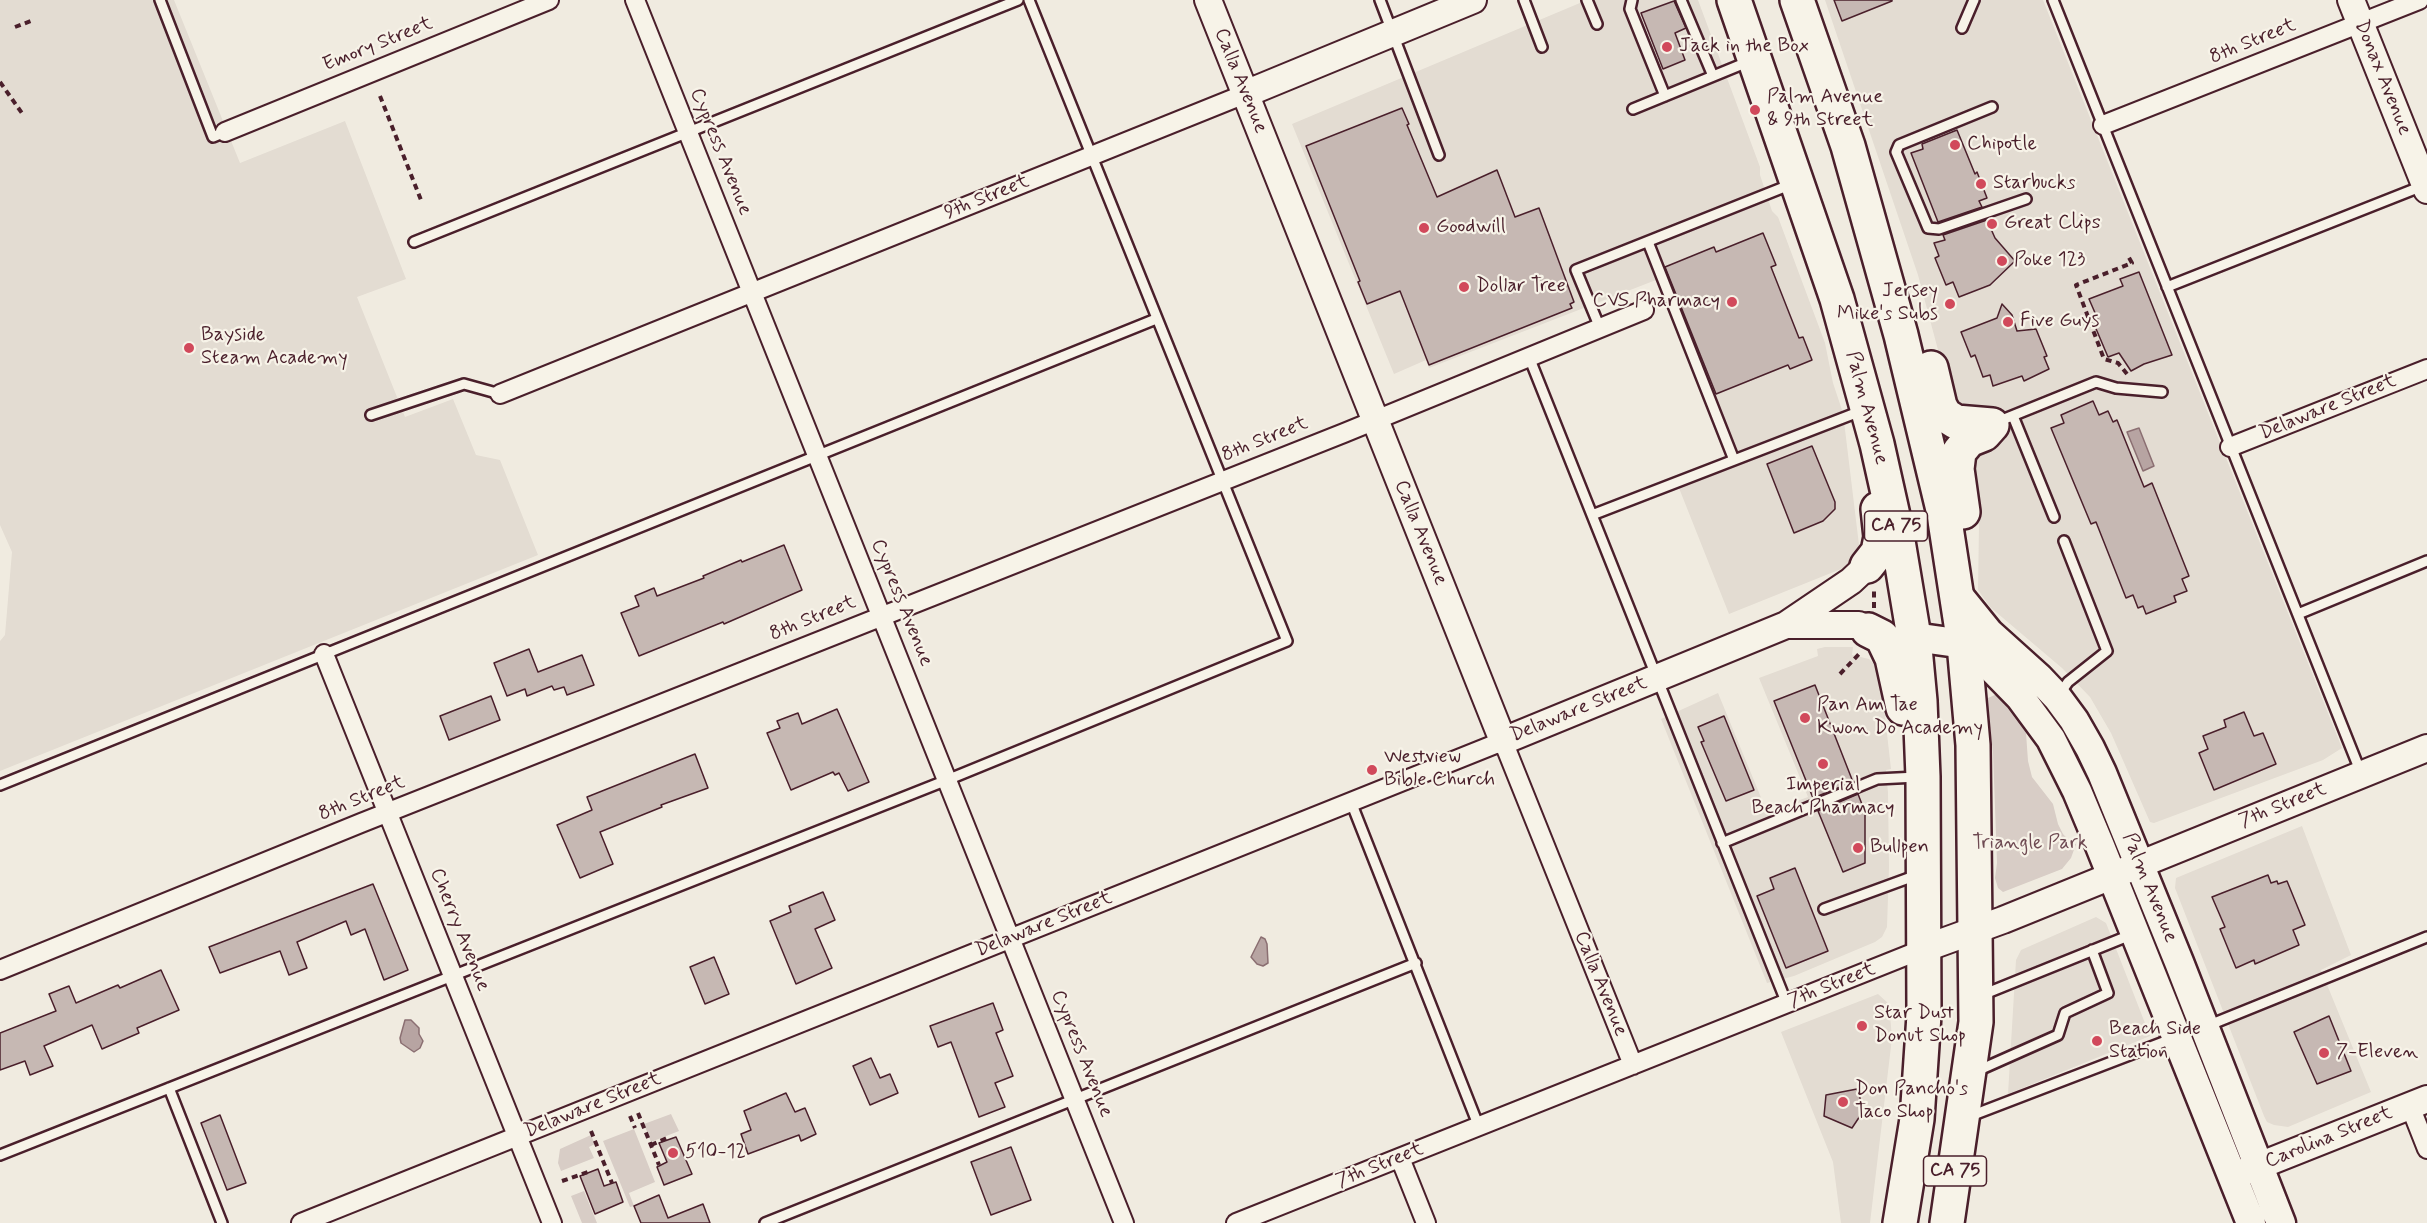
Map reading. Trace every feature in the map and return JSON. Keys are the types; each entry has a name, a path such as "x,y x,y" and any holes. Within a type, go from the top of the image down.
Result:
{"highway":[{"name":"Palm Avenue","path":"1734,0 1837,299 1896,529 1914,637"},
{"name":"CA 75","path":"1797,0 1848,146 1901,335 1944,514 1964,644 1973,745 1977,997 1969,1075 1947,1223"},
{"path":"1848,146 1893,234 1907,277 1940,406 1945,415 1956,423 2003,420"},
{"path":"1952,560 1962,538 1964,504 1957,469 1959,452 1970,440 1984,434 2003,420"},
{"path":"1870,575 1881,537 1875,484 1876,444"},
{"path":"1867,632 1882,637 1892,658 1908,731 1922,767"},
{"name":"CA 75","path":"1900,1223 1917,1119 1924,1015 1922,767 1920,701 1914,637"}],"main road":[{"name":"Palm Avenue","path":"1955,591 1989,633 2057,697 2074,720 2102,773 2281,1223"},
{"path":"1914,637 1964,644"},
{"name":"Palm Avenue","path":"1964,644 1981,657 2020,697 2051,739 2077,791 2251,1223"},
{"path":"2176,1037 2204,1027"}],"street":[{"name":"Emory Street","path":"225,132 549,0"},
{"name":"Cypress Avenue","path":"635,0 1124,1223"},
{"name":"Calla Avenue","path":"1208,0 1633,1065"},
{"name":"9th Street","path":"500,394 1473,0"},
{"name":"8th Street","path":"2103,125 2356,12 2419,0"},
{"name":"Donax Avenue","path":"2356,12 2426,186"},
{"name":"8th Street","path":"0,970 387,813 1375,420 1644,310"},
{"name":"Delaware Street","path":"2230,447 2427,369"},
{"name":"Delaware Street","path":"302,1223 1503,741 1786,625 1851,581 1870,575"},
{"name":"Delaware Street","path":"1786,625 1859,625 1867,632"},
{"name":"Cherry Avenue","path":"324,654 552,1223"},
{"name":"7th Street","path":"1236,1223 1923,949 1976,931 2427,748"},
{"name":"Carolina Street","path":"2232,1177 2418,1102"},
{"path":"2418,1102 2427,1149"},
{"path":"1400,1158 1426,1223"}],"lane":[{"path":"160,0 213,137 225,132"},
{"path":"414,242 1018,0"},
{"path":"0,1155 947,780 1287,641 1029,0"},
{"path":"1380,0 1438,155"},
{"path":"1524,0 1542,47"},
{"path":"1587,0 1597,24"},
{"path":"1632,0 1630,9 1665,96"},
{"path":"1681,0 1713,76"},
{"path":"1962,28 1974,0"},
{"path":"2053,0 2361,775"},
{"path":"1633,109 1753,59"},
{"path":"1992,107 1899,145 1896,152 1928,228 1939,230 2026,199"},
{"path":"1600,328 1576,270 1796,183"},
{"path":"2168,287 2426,186"},
{"path":"1648,242 1734,460"},
{"path":"0,785 1156,319"},
{"path":"1529,357 1787,1004"},
{"path":"2054,517 2003,420 2096,382 2116,388 2162,392"},
{"path":"371,416 464,384 500,394"},
{"path":"1592,515 1866,409"},
{"path":"2057,697 2068,682 2107,651 2064,541"},
{"path":"2298,614 2427,561"},
{"path":"1722,843 1877,779 1922,767"},
{"path":"1351,802 1479,1127"},
{"path":"1824,909 1924,873"},
{"path":"1977,997 2134,934"},
{"path":"2204,1027 2427,937"},
{"path":"1969,1075 2058,1035 2065,1013 2108,993 2092,950"},
{"path":"765,1223 1416,963"},
{"path":"1963,1119 2176,1037"},
{"path":"169,1088 222,1223"}],"path":[{"path":"15,27 31,21"},
{"path":"0,82 24,116"},
{"path":"380,96 421,200"},
{"path":"2127,374 2118,363 2104,359 2076,285 2132,263 2128,256"},
{"path":"1840,674 1867,632 1870,575"},
{"path":"638,1113 659,1166"},
{"path":"630,1116 635,1128"},
{"path":"591,1131 612,1183"},
{"path":"651,1145 667,1138 667,1140"},
{"path":"562,1181 588,1172"}],"shaded area":[{"name":"Bayside Steam Academy","path":"0,0 174,0 240,163 345,121 406,279 357,297 405,417 453,399 476,455 500,460 538,555 0,771 0,641 5,635 12,552 0,525"},
{"path":"1587,0 1698,0 1760,167 1760,175 1772,211 1778,217 1825,343 1833,383 1843,413 1859,545 1846,567 1729,614 1675,478 1726,457 1656,280 1429,368 1426,360 1394,374 1292,124"},
{"path":"1825,0 2043,0 2342,748 2323,760 2154,823 2150,822 2111,733 2090,697 2062,668 1990,607 1978,590 1979,525 1973,481 1918,275"},
{"path":"2139,428 2154,466 2143,471 2127,432"},
{"path":"1853,647 1852,655 1869,659 1875,665 1881,681 1891,769 1886,770 1889,867 1887,927 1882,937 1875,942 1794,976 1767,983 1661,719 1718,693 1767,812 1808,797 1759,678 1818,656 1817,649"},
{"path":"2302,826 2351,955 2321,970 2371,1092 2288,1127 2267,1122 2264,1116 2175,888 2176,878"},
{"path":"2096,917 2106,923 2150,1036 2008,1094 2016,960 2021,950"},
{"path":"1261,937 1267,944 1268,963 1263,966 1257,964 1251,957"},
{"path":"1878,994 1889,1004 1892,1038 1870,1223 1841,1223 1833,1162 1781,1032"},
{"path":"405,1020 411,1020 419,1028 423,1041 420,1048 414,1052 401,1043 400,1038"}],"green space":[{"name":"Triangle Park","path":"1997,694 2026,733 2028,761 2032,777 2053,804 2063,834 2071,843 2076,844 2071,858 2062,869 2003,892 1998,888 1995,878 1997,863 1993,752 1987,703 1988,698"},
{"path":"671,1114 679,1131 651,1142 644,1124"},
{"path":"634,1129 655,1182 629,1193 634,1206 630,1207 603,1141"},
{"path":"591,1135 595,1144 589,1147 594,1158 561,1171 558,1163 560,1149"},
{"path":"584,1191 597,1223 582,1223 571,1196"}],"building":[{"path":"1834,0 1892,0 1892,1 1842,21"},
{"name":"Jack in the Box","path":"1674,1 1686,28 1675,33 1685,60 1663,69 1641,13"},
{"path":"1402,108 1437,197 1497,170 1515,217 1539,208 1574,302 1570,304 1572,308 1429,365 1400,291 1367,304 1306,146"},
{"path":"1957,130 1987,198 1979,201 1982,207 1938,222 1911,153 1923,149 1922,144"},
{"path":"1987,220 1995,238 2015,261 1990,285 1959,297 1953,282 1946,285 1935,258 1939,256 1934,243 1945,240 1943,235"},
{"name":"CVS Pharmacy","path":"1763,233 1776,265 1771,267 1799,338 1803,337 1812,360 1790,369 1788,365 1716,394 1665,267 1714,247 1716,252"},
{"path":"2139,272 2172,355 2131,371 2119,353 2108,357 2094,324 2099,322 2089,299 2123,286 2120,279"},
{"path":"2002,304 2012,315 2017,331 2036,329 2047,356 2044,357 2049,369 2024,381 2022,376 1993,386 1990,375 1983,377 1975,355 1971,357 1961,332 1997,318"},
{"path":"2093,401 2099,415 2108,411 2113,422 2117,420 2144,487 2152,483 2189,576 2182,579 2187,591 2174,596 2176,602 2146,614 2143,606 2138,608 2133,595 2126,598 2096,522 2091,524 2051,428 2064,423 2061,415"},
{"path":"1812,446 1835,502 1835,509 1823,521 1794,533 1767,464"},
{"path":"784,545 802,590 724,624 723,622 639,656 621,613 639,606 635,596 654,588 657,596 704,578 703,576 741,560 742,562"},
{"path":"529,649 538,672 582,655 594,685 567,695 564,687 554,690 552,686 527,696 525,689 507,696 494,663"},
{"path":"1815,685 1853,782 1813,798 1774,701"},
{"path":"491,696 500,720 449,740 440,716"},
{"path":"837,709 869,782 848,791 839,773 835,775 833,772 791,790 767,733 780,728 777,721 798,713 802,724"},
{"path":"2244,712 2254,736 2263,733 2276,764 2214,790 2199,753 2208,749 2203,736 2226,727 2224,720"},
{"path":"1724,716 1754,790 1726,801 1701,742 1704,741 1698,727"},
{"path":"695,754 708,788 661,805 662,807 600,832 613,864 580,878 557,825 592,810 587,797"},
{"path":"1858,794 1865,812 1865,863 1843,872 1818,811"},
{"path":"1795,868 1828,951 1786,968 1757,896 1774,889 1770,878"},
{"path":"2268,875 2271,883 2277,881 2278,884 2287,881 2305,925 2293,930 2299,945 2255,964 2254,960 2236,968 2220,929 2225,927 2212,897"},
{"path":"373,884 408,970 384,980 365,929 351,935 346,921 297,942 307,968 289,975 280,951 220,973 209,947"},
{"path":"823,892 835,920 815,929 832,968 796,984 770,921 791,912 789,906"},
{"path":"714,957 729,994 705,1004 690,967"},
{"path":"161,970 179,1010 137,1028 139,1033 102,1049 92,1025 44,1046 53,1066 30,1075 25,1061 0,1070 0,1033 56,1011 49,994 69,986 76,1003 118,985 120,988"},
{"path":"993,1003 1003,1030 996,1033 1013,1076 995,1083 1005,1107 979,1117 951,1042 938,1047 930,1026"},
{"name":"7-Eleven","path":"2329,1016 2351,1071 2317,1084 2294,1032"},
{"path":"871,1058 880,1078 890,1074 898,1093 870,1105 853,1066"},
{"name":"Don Pancho's Taco Shop","path":"1857,1089 1864,1110 1852,1128 1824,1116 1826,1095"},
{"path":"786,1093 795,1112 805,1108 816,1134 801,1141 799,1135 748,1154 741,1134 751,1130 744,1111"},
{"path":"220,1115 246,1183 227,1190 201,1123"},
{"name":"510-12","path":"676,1137 692,1174 664,1185 657,1167 667,1162 659,1143"},
{"path":"1011,1147 1031,1200 991,1215 971,1162"},
{"path":"598,1169 604,1186 616,1182 623,1202 595,1214 580,1176"},
{"path":"659,1195 668,1218 703,1204 710,1223 641,1223 634,1206"}],"place":[{"name":"Jack in the Box","path":"1667,47"},
{"name":"Palm Avenue & 9th Street","path":"1755,110"},
{"name":"Chipotle","path":"1955,145"},
{"name":"Starbucks","path":"1981,184"},
{"name":"Great Clips","path":"1992,224"},
{"name":"Goodwill","path":"1424,228"},
{"name":"Poke 123","path":"2002,261"},
{"name":"Dollar Tree","path":"1464,287"},
{"name":"CVS Pharmacy","path":"1732,302"},
{"name":"Jersey Mike's Subs","path":"1950,304"},
{"name":"Five Guys","path":"2008,322"},
{"name":"Bayside Steam Academy","path":"189,348"},
{"name":"Pan Am Tae Kwon Do Academy","path":"1805,718"},
{"name":"Imperial Beach Pharmacy","path":"1823,764"},
{"name":"Westview Bible Church","path":"1372,770"},
{"name":"Bullpen","path":"1858,848"},
{"name":"Star Dust Donut Shop","path":"1862,1026"},
{"name":"Beach Side Station","path":"2097,1041"},
{"name":"7-Eleven","path":"2324,1053"},
{"name":"Don Pancho's Taco Shop","path":"1843,1102"},
{"name":"510-12","path":"673,1153"}]}
